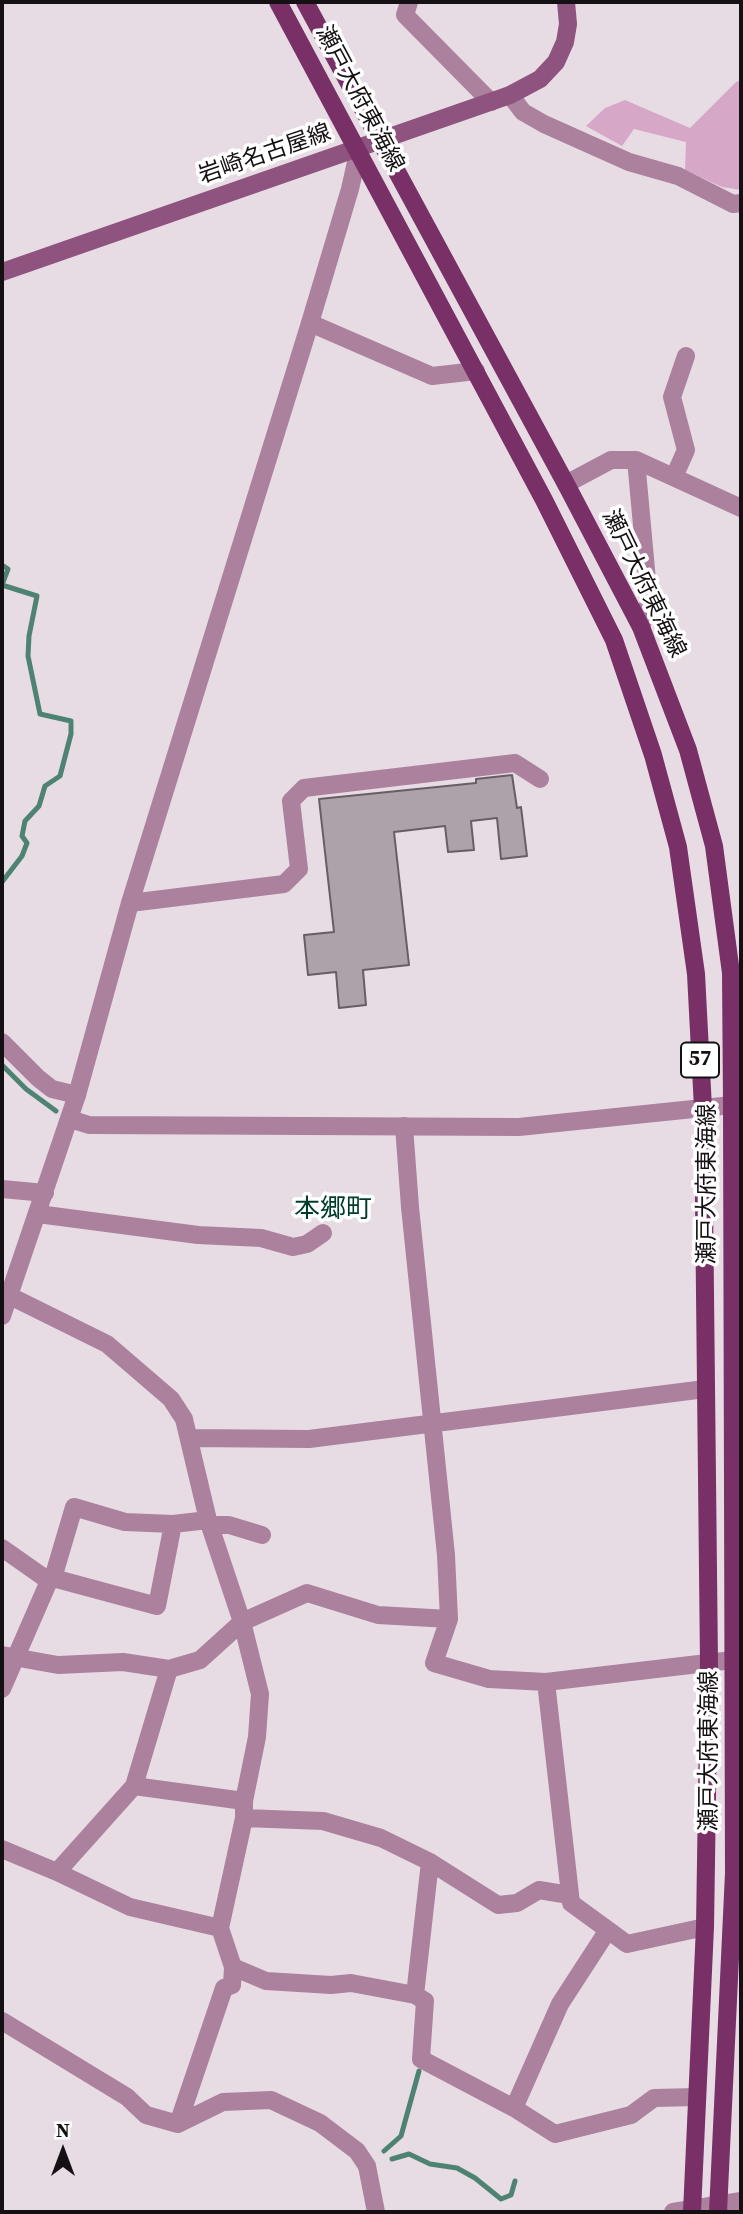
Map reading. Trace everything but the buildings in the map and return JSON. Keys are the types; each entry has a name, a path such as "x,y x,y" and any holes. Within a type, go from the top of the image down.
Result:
{"main road":[{"name":"瀬戸大府東海線","path":"278,2 476,370 614,640 653,754 678,847 695,974 703,1108 709,1663 705,1927 692,2210"},
{"name":"瀬戸大府東海線","path":"305,2 641,627 688,750 714,846 731,973 737,1104 738,1659 734,1873 718,2208"},
{"name":"岩崎名古屋線","path":"2,272 510,95 540,79 556,62 565,42 568,24 566,2"}],"street":[{"path":"409,2 405,15 491,102"},
{"path":"510,95 523,112 556,130 629,162 678,176 733,204 741,202"},
{"path":"2,1316 8,1291 38,1214 63,1133 70,1119 130,903 310,323 350,189 359,149"},
{"path":"310,323 432,376 476,370"},
{"path":"674,477 686,450 672,397 685,356"},
{"path":"566,484 611,460 636,460 741,508"},
{"path":"636,460 649,602 641,627"},
{"path":"130,903 284,884 299,869 291,802 304,788 515,763 540,779"},
{"path":"2,1042 52,1089 77,1095"},
{"path":"70,1119 89,1125 519,1127 737,1104"},
{"path":"404,1126 446,1555 449,1619 434,1663 489,1679 546,1682 738,1659"},
{"path":"2,1189 45,1193"},
{"path":"38,1214 189,1234 261,1238 293,1247 307,1244 323,1233"},
{"path":"8,1291 107,1344 170,1399 184,1419 208,1522 242,1622 260,1694 257,1738 220,1928 233,1967 232,1985 224,1988 178,2124"},
{"path":"190,1438 309,1439 705,1389"},
{"path":"2,1689 9,1656 51,1579 74,1507 125,1522 208,1522 262,1535"},
{"path":"2,1548 51,1579 157,1606 173,1524"},
{"path":"9,1656 58,1665 123,1662 169,1669 200,1660 242,1622 307,1593 378,1615 449,1619"},
{"path":"57,1872 134,1786 169,1669"},
{"path":"546,1682 571,1903 627,1944 705,1927"},
{"path":"134,1786 244,1809 323,1821 381,1838 430,1863 498,1905 517,1903 539,1889 569,1895"},
{"path":"2,1849 130,1907 220,1928"},
{"path":"415,1995 430,1863"},
{"path":"514,2108 560,2004 608,1930"},
{"path":"233,1967 266,1981 331,1985 351,1983 415,1995 425,2001 421,2059 514,2108 555,2134 631,2115 654,2098 697,2097"},
{"path":"2,2021 127,2097 146,2115 178,2124 223,2102 271,2100 320,2123 357,2151 367,2166 376,2212"},
{"path":"673,2212 718,2208 741,2201"}],"shaded area":[{"path":"741,80 741,190 722,187 685,170 686,142 634,129 622,146 586,126 605,108 625,100 690,128"}],"waterway":[{"path":"2,565 8,569 2,585 37,596 28,656 40,714 71,721 71,734 60,776 45,786 39,806 25,821 22,836 27,843 22,856 2,882"},
{"path":"2,1065 26,1089 56,1111"},
{"path":"384,2151 401,2136 419,2071"},
{"path":"392,2159 409,2154 430,2164 457,2168 475,2178 501,2199 511,2195 515,2181"}],"district":[{"name":"本郷町","path":"333,1210"}]}
